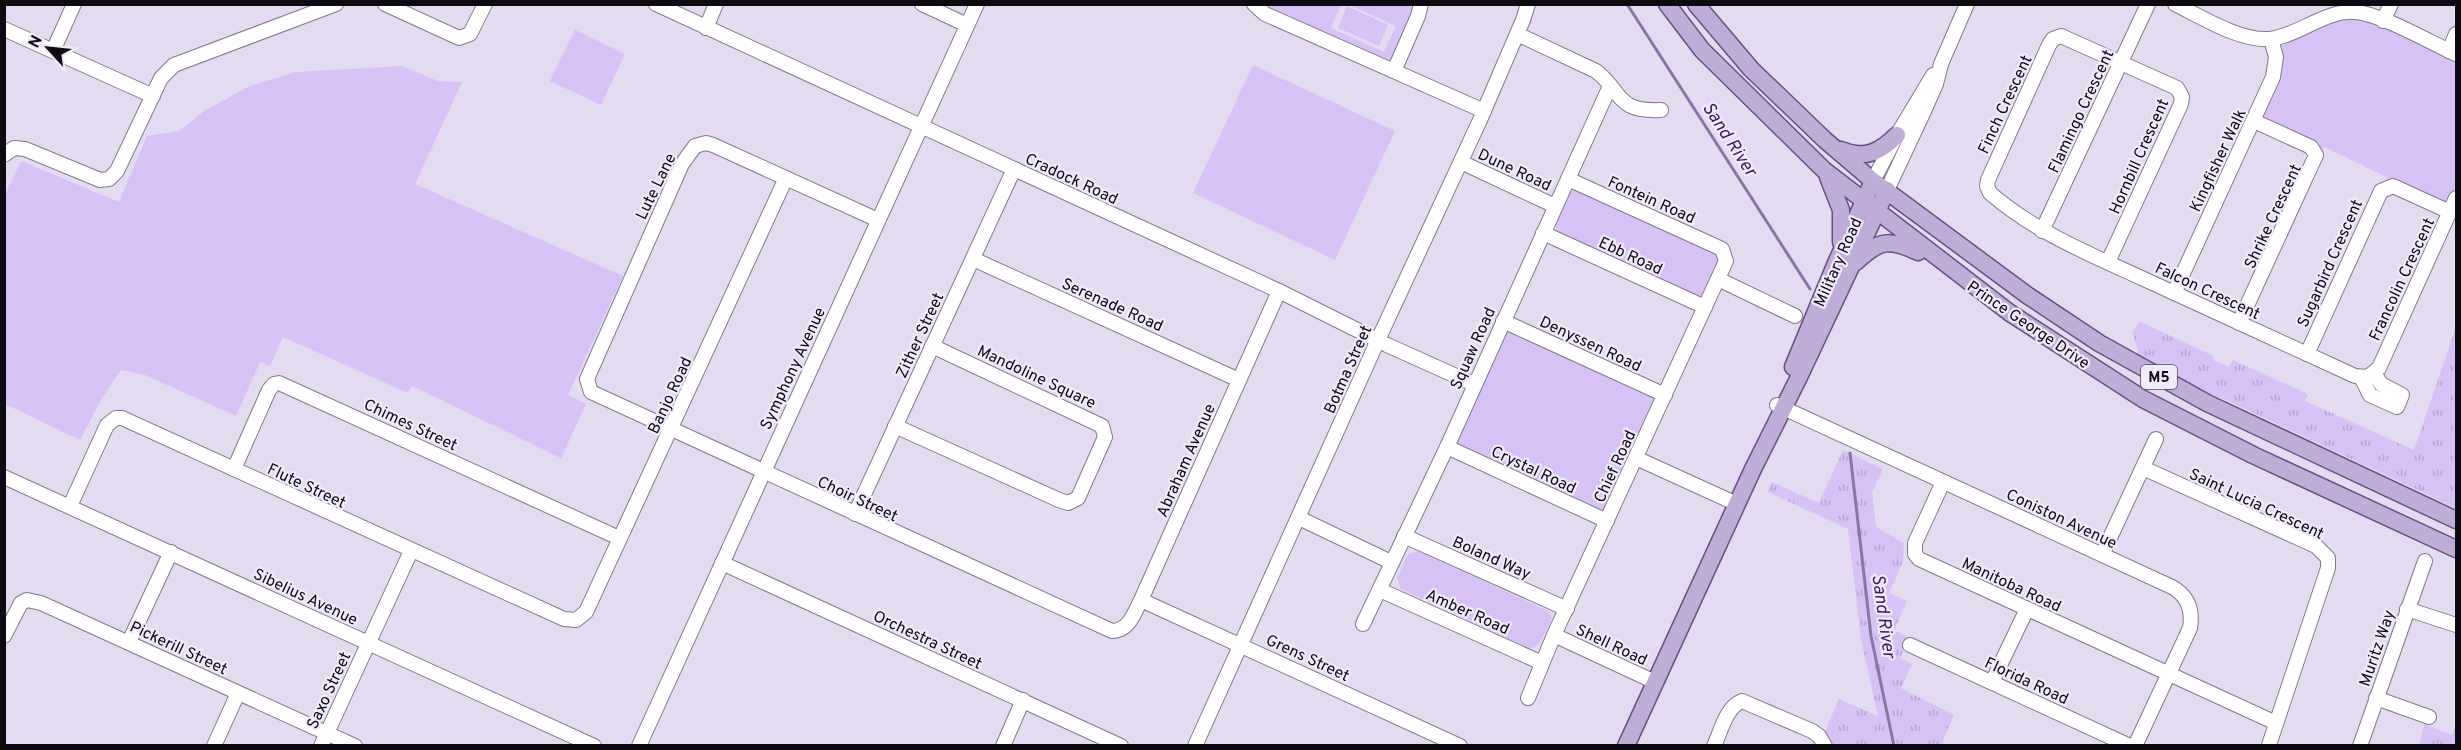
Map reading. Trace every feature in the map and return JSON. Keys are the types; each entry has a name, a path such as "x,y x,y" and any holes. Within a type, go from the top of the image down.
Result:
{"main road":[{"name":"Prince George Drive","path":"1667,4 1702,50 1824,170 1870,208 2010,313 2143,399 2253,455 2457,549"},
{"name":"Prince George Drive","path":"1696,4 1751,69 1825,140 1880,186 2027,295 2099,343 2206,403 2457,520"},
{"path":"1825,140 1848,152 1862,155 1880,150 1897,135"},
{"path":"1824,170 1841,210 1844,264 1870,249 1889,242 1905,246 1958,275"},
{"name":"Military Road","path":"1626,746 1880,186"}],"street":[{"path":"53,51 74,4"},
{"path":"4,155 14,148 25,149 100,180 109,179 117,171 167,71 180,61 336,4"},
{"path":"385,4 459,38 470,34 485,4"},
{"name":"Cradock Road","path":"656,4 1279,291 1474,384"},
{"path":"706,28 716,4"},
{"path":"922,4 967,25"},
{"name":"Symphony Avenue","path":"639,746 977,4"},
{"path":"1254,4 1265,14 1484,111"},
{"path":"1394,71 1421,4"},
{"name":"Botma Street","path":"1195,746 1484,111 1528,4"},
{"name":"Military Road","path":"1880,186 1897,135 1941,64 1967,4"},
{"name":"Flamingo Crescent","path":"2042,231 2148,4"},
{"path":"2175,4 2242,35 2271,39 2334,10 2356,12 2383,21 2453,53 2457,34"},
{"path":"2383,21 2391,4"},
{"path":"4,29 153,96"},
{"path":"1517,34 1602,75 1618,98 1626,104 1645,110 1660,110"},
{"name":"Finch Crescent","path":"2042,231 1993,196 1987,186 2049,45 2055,38 2065,36 2121,62"},
{"name":"Kingfisher Walk","path":"2174,293 2275,71 2276,57 2271,39"},
{"name":"Hornbill Crescent","path":"2108,262 2181,104 2182,97 2177,88 2121,62"},
{"name":"Military Road","path":"1880,186 1936,84 1941,64"},
{"name":"Squaw Road","path":"1363,624 1447,447 1610,86"},
{"name":"Shrike Crescent","path":"2239,323 2316,155 2311,147 2253,121"},
{"name":"Lute Lane","path":"591,392 587,379 681,164 694,146 706,143 713,145 878,220"},
{"name":"Dune Road","path":"1461,162 1555,206"},
{"name":"Zither Street","path":"855,514 1014,169"},
{"name":"Banjo Road","path":"576,620 586,612 786,178"},
{"name":"Fontein Road","path":"1568,179 1722,249"},
{"name":"Sugarbird Crescent","path":"2307,354 2381,191 2393,186 2450,212"},
{"name":"Francolin Crescent","path":"2368,375 2379,368 2457,198"},
{"name":"Falcon Crescent","path":"2042,231 2307,354 2368,375"},
{"name":"Ebb Road","path":"1543,233 1705,307"},
{"name":"Chief Road","path":"1528,698 1554,636 1726,261 1722,249"},
{"name":"Serenade Road","path":"973,259 1239,380"},
{"path":"1718,279 1795,316"},
{"name":"Abraham Avenue","path":"1112,631 1118,631 1128,623 1141,600 1279,291"},
{"name":"Denyssen Road","path":"1503,321 1665,395"},
{"name":"Mandoline Square","path":"895,426 1059,500 1068,503 1078,498 1106,437 1102,426 932,346"},
{"name":"Chimes Street","path":"234,469 269,390 274,384 279,383 620,538"},
{"name":"Choir Street","path":"591,392 1112,631"},
{"name":"Coniston Avenue","path":"1780,407 2172,587 2186,600 2191,613 2190,628 2135,746"},
{"name":"Flute Street","path":"70,506 107,425 116,418 128,420 564,619 576,620"},
{"path":"2103,555 2156,439"},
{"name":"Crystal Road","path":"1447,447 1607,521"},
{"path":"1636,458 1737,504"},
{"name":"Saint Lucia Crescent","path":"2143,468 2316,546 2328,558 2328,568 2269,745"},
{"name":"Sibelius Avenue","path":"4,477 594,746"},
{"name":"Manitoba Road","path":"1943,482 1915,543 1915,554 1923,561 2168,674"},
{"path":"1299,518 1391,562"},
{"name":"Boland Way","path":"1404,536 1567,609"},
{"name":"Saxo Street","path":"324,739 411,550"},
{"path":"129,642 171,552"},
{"name":"Muritz Way","path":"2360,746 2425,561"},
{"name":"Orchestra Street","path":"722,563 1121,746"},
{"name":"Amber Road","path":"1380,590 1542,663"},
{"name":"Pickerill Street","path":"4,636 21,603 34,600 238,693 324,739 355,746"},
{"name":"Grens Street","path":"1141,600 1460,746"},
{"path":"1992,682 2027,609"},
{"path":"2407,609 2457,625"},
{"name":"Shell Road","path":"1554,636 1655,682"},
{"name":"Florida Road","path":"1910,645 2130,746"},
{"path":"2168,674 2276,723"},
{"path":"214,746 238,693"},
{"path":"2376,698 2429,717"},
{"path":"1004,746 1023,700"},
{"path":"1714,746 1731,709 1742,701 1812,731 1819,736 1825,746"}],"green space":[{"path":"1261,5 1341,5 1331,28 1384,52 1396,26 1349,5 1417,5 1390,63 1385,63"},
{"path":"1347,6 1388,25 1379,46 1338,28"},
{"path":"2349,17 2370,20 2456,60 2456,188 2449,201 2439,203 2325,147 2318,151 2262,117 2280,71 2282,62 2279,46 2282,41"},
{"path":"575,30 625,54 601,105 550,81"},
{"path":"1253,65 1395,131 1335,260 1193,193"},
{"path":"402,66 438,81 462,82 415,184 623,276 568,395 586,404 561,458 412,386 408,393 283,337 270,366 260,362 236,416 145,375 121,370 102,398 80,440 5,404 5,195 21,161 119,202 147,136 179,131 204,111 250,86 296,72"},
{"path":"1574,189 1580,189 1713,250 1718,261 1715,275 1708,288 1699,297 1559,236 1556,231 1556,218 1566,198"},
{"path":"2140,322 2214,356 2213,360 2229,367 2233,360 2308,394 2305,401 2414,450 2456,327 2456,508 2224,399 2202,391 2140,358 2132,332"},
{"path":"1507,330 1514,331 1649,393 1654,398 1654,405 1607,508 1601,511 1455,444"},
{"path":"1843,450 1883,469 1872,492 1876,527 1904,543 1903,561 1889,593 1907,601 1894,630 1909,638 1900,658 1912,664 1901,688 1954,715 1942,743 1949,745 1830,745 1825,731 1839,699 1878,716 1861,640 1848,529 1768,492 1772,482 1819,503"},
{"path":"1418,551 1548,611 1552,618 1539,644 1530,649 1401,589 1397,578 1408,554"},
{"path":"2425,724 2451,735 2456,726 2456,745 2419,745"}],"waterway":[{"name":"Sand River","path":"1627,4 1810,289"},
{"name":"Sand River","path":"1850,453 1871,636 1894,746"}]}
